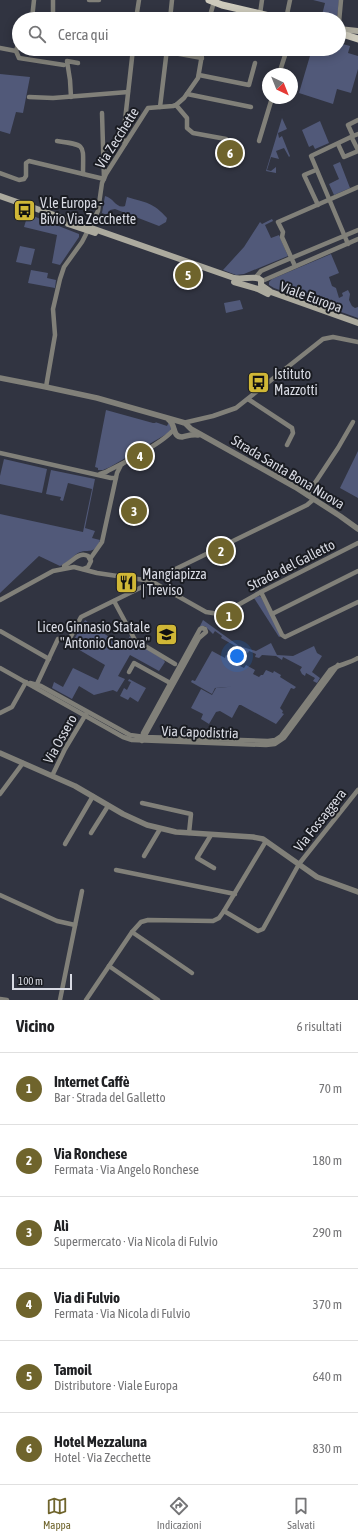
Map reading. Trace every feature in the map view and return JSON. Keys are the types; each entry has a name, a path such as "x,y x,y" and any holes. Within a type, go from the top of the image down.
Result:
{"main road":[{"path":"211,1 231,4 254,12"},
{"path":"346,30 358,31"},
{"path":"346,35 358,39"},
{"name":"Viale Europa","path":"0,196 89,229 234,278 260,278 258,285"},
{"name":"Viale Europa","path":"0,200 258,285 272,292 358,323"},
{"path":"253,278 250,284 258,285"},
{"name":"Viale Europa","path":"258,285 268,294 358,327"}],"street":[{"path":"33,12 34,0"},
{"path":"53,0 53,12"},
{"path":"90,0 99,0"},
{"path":"137,12 139,0"},
{"path":"171,12 172,0"},
{"path":"260,12 262,0"},
{"path":"287,12 290,0"},
{"path":"340,12 341,0"},
{"path":"210,12 211,1"},
{"path":"0,48 12,50"},
{"path":"18,56 19,59 64,65"},
{"path":"125,144 123,138 132,56"},
{"path":"160,107 166,56"},
{"path":"193,56 202,58 199,75 188,94 176,105 186,116 187,128 192,132 226,138 225,148 240,151"},
{"path":"281,68 285,56"},
{"path":"71,97 67,61 78,63"},
{"path":"199,75 249,85 255,63"},
{"path":"29,97 53,98 128,92"},
{"path":"188,94 251,107"},
{"path":"259,141 270,104"},
{"name":"Via Zecchette","path":"46,387 54,336 53,309 60,278 64,267 89,229 99,207 104,179 111,165 147,110 150,107 176,105"},
{"path":"0,173 19,180 24,180 26,177 26,163 29,161 104,179 102,113"},
{"path":"338,144 344,157 358,151 355,136 348,125 358,120"},
{"path":"348,244 311,156 355,136"},
{"path":"57,141 81,146 83,152 83,174"},
{"path":"316,170 304,175 318,205"},
{"path":"295,266 282,237 283,232 278,222 329,201 358,187"},
{"path":"253,278 261,271 358,230"},
{"path":"258,285 295,266 358,239"},
{"path":"107,475 168,436 176,425 184,425 232,410 248,399 322,339 333,337 358,342"},
{"path":"0,378 97,398 166,418 172,423 176,434 182,436"},
{"path":"248,399 292,428 293,433 287,444"},
{"name":"Strada Santa Bona Nuova","path":"166,418 184,425 314,499 358,529"},
{"path":"307,495 338,448 352,422"},
{"path":"182,436 187,433 184,425"},
{"path":"160,441 167,438 194,434 204,436"},
{"path":"0,453 116,477"},
{"path":"97,550 79,555 76,558 76,562 81,568 88,567 103,539 116,477 120,467 127,461"},
{"path":"107,475 114,484"},
{"path":"36,686 58,639 69,640 81,617 146,585 150,581 307,505 314,499"},
{"name":"Strada del Galletto","path":"59,569 69,567 81,568 101,573 150,581 206,612 216,614 225,613 260,592 358,543"},
{"path":"84,554 88,556 94,569 101,573"},
{"name":"Strada del Galletto","path":"0,600 43,576 59,569 76,558"},
{"path":"272,614 358,571"},
{"path":"137,589 142,580"},
{"path":"260,592 282,635 287,637 358,602"},
{"path":"114,601 135,640 175,664"},
{"path":"143,739 147,729 199,638 206,632 204,628 200,630 172,684"},
{"path":"0,632 49,659"},
{"name":"Via Capodistria","path":"0,668 86,714 123,737 132,740 156,738 268,741 275,740 283,734 330,670 338,665 351,662 358,658"},
{"path":"129,672 134,663 172,684"},
{"name":"Via Capodistria","path":"86,714 124,733 143,739 266,746 275,744 286,736 338,665"},
{"path":"0,713 12,707 26,682"},
{"name":"Via Ossero","path":"52,776 65,749 86,714"},
{"path":"147,729 156,738"},
{"path":"134,736 147,729"},
{"path":"1,754 93,796 136,821 160,829 211,835 253,837 266,841 324,880 358,892"},
{"path":"0,794 23,763"},
{"name":"Via Fossaggera","path":"224,911 258,931 263,929 299,864 358,790"},
{"path":"65,844 93,796"},
{"path":"142,803 191,814 189,833"},
{"path":"91,833 108,806"},
{"path":"144,856 160,829"},
{"path":"211,835 197,858 214,868"},
{"path":"88,999 132,932 142,922 148,920 213,921 219,918 266,841"},
{"path":"116,870 235,894"},
{"path":"60,1000 82,891"},
{"path":"0,895 57,921 75,925"},
{"path":"132,932 192,973"},
{"path":"109,966 158,1000"},
{"path":"0,999 7,1000"}],"shaded area":[{"path":"313,0 339,0 338,12 323,12 325,3"},
{"path":"346,45 350,46 348,53 358,56 358,69 351,93 337,89 333,104 299,93 310,56 346,56"},
{"path":"0,74 30,77 23,113 16,112 10,134 0,131"},
{"path":"282,118 287,129 278,133 279,138 282,136 290,156 289,157 284,148 276,151 279,159 271,157 267,170 271,171 276,167 276,173 266,171"},
{"path":"320,121 329,143 315,149 313,145 309,147 302,130"},
{"path":"340,162 350,188 334,195 329,184 339,179 333,165"},
{"path":"105,196 122,207 125,206 127,197 149,204 158,209 167,218 166,222 159,226 115,209 110,210 107,215 102,213"},
{"path":"28,214 79,234 79,237 60,265 52,263 57,235 24,227"},
{"path":"272,219 273,221 265,225 271,238 279,235 288,256 244,274 236,275 223,270 244,247 260,222 262,224"},
{"path":"20,246 35,249 31,265 16,262"},
{"path":"331,254 339,273 329,277 332,286 336,288 339,298 343,296 342,293 348,290 350,294 349,300 352,306 355,308 358,307 358,318 269,285 269,282 272,279"},
{"path":"31,270 48,273 47,278 56,280 55,288 28,283"},
{"path":"240,300 243,309 226,313 224,303"},
{"path":"106,410 167,426 169,422 171,428 170,432 110,467 103,470 98,470 98,468 95,467"},
{"path":"358,451 358,498 340,488"},
{"path":"4,459 47,469 42,493 0,484 0,476"},
{"path":"51,470 95,479 85,528 95,531 92,538 100,540 98,545 93,550 78,553 60,566 39,556 0,593 0,514 83,532 92,489 68,483 63,501 60,500 61,497 46,494"},
{"path":"259,596 261,597 281,636 279,637 254,598"},
{"path":"85,620 123,647 130,636 132,640 163,659 165,662 159,671 130,655 118,676 125,679 117,692 113,690 94,695 79,686 72,699 52,688 54,682 63,687 73,668 98,680 105,665 71,645"},
{"path":"203,620 239,646 256,651 271,643 277,655 293,656 314,646 317,653 322,656 312,672 320,678 317,683 313,681 315,678 306,673 305,676 302,674 300,670 302,667 283,657 282,660 276,656 262,655 259,658 255,657 256,654 249,651 248,653 221,638 222,636 215,631 213,634 205,626 202,626 198,630"},
{"path":"212,651 225,658 226,655 238,662 238,665 244,668 246,665 255,670 253,674 259,677 263,675 266,670 273,673 274,671 281,675 280,677 296,687 294,689 291,688 280,708 284,714 276,724 239,705 232,718 220,711 216,712 209,724 201,719 203,714 191,708 201,689 212,695 216,688 239,686 215,688 212,694 191,682 192,680 195,681"},
{"path":"129,679 146,688 138,702 130,697 128,700 120,696 124,688 127,690 131,682 128,681"}],"place":[{"name":"Hotel Mezzaluna","path":"230,153"},
{"name":"V.le Europa - Bivio Via Zecchette","path":"25,211"},
{"name":"Tamoil","path":"188,275"},
{"name":"Istituto Mazzotti","path":"258,382"},
{"name":"Via di Fulvio","path":"140,456"},
{"name":"Alì","path":"134,511"},
{"name":"Via Ronchese","path":"221,551"},
{"name":"Mangiapizza | Treviso","path":"126,582"},
{"name":"Internet Caffè","path":"229,616"},
{"name":"Liceo Ginnasio Statale \"Antonio Canova\"","path":"166,635"}]}
